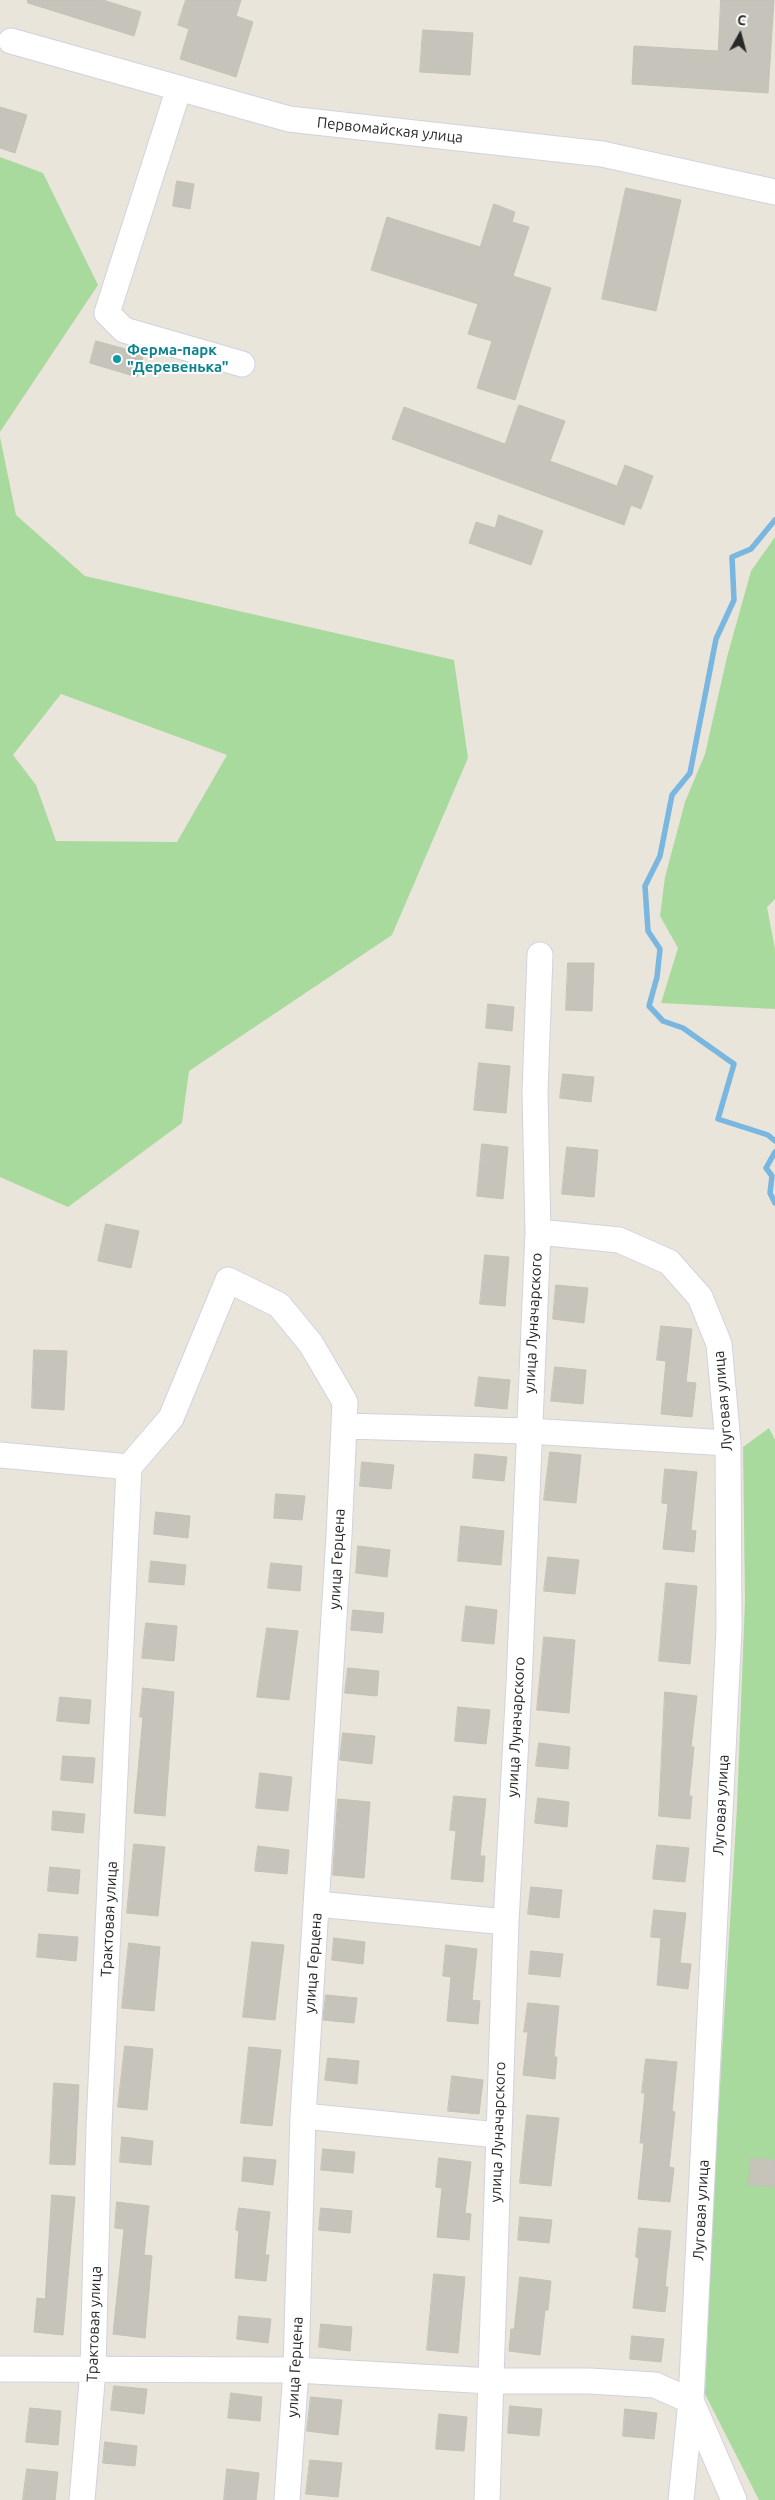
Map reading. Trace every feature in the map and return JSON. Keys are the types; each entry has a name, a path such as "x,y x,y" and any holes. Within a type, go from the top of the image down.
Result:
{"street":[{"name":"Первомайская улица","path":"11,41 289,119 602,154 775,192"},
{"path":"179,88 107,313 124,330 242,364"},
{"name":"улица Луначарского","path":"487,2500 506,1922 519,1684 528,1431 538,1232 535,1092 540,955"},
{"name":"Луговая улица","path":"538,1232 619,1240 669,1262 700,1297 719,1344 728,1444 728,1638 691,2401 681,2500"},
{"name":"улица Герцена","path":"128,1467 171,1418 228,1280 279,1305 306,1338 345,1402 317,1904 303,2116 296,2370 287,2500"},
{"path":"344,1426 528,1431 728,1444"},
{"path":"0,1455 128,1467"},
{"name":"Трактовая улица","path":"82,2500 93,2370 100,2126 128,1467"},
{"path":"317,1904 506,1922"},
{"path":"303,2116 498,2135"},
{"path":"0,2369 296,2370 491,2381 590,2381 655,2385 691,2401 734,2500"}],"green space":[{"path":"0,157 43,173 98,285 0,432"},
{"path":"0,437 16,515 85,576 454,660 468,758 392,935 189,1071 182,1123 68,1207 0,1177","holes":["61,694 227,755 177,842 56,841 36,785 13,755"]},
{"path":"775,537 775,899 767,907 775,949 775,1009 661,1003 678,948 660,916 665,877 685,802 705,754 727,657 751,571"},
{"path":"769,1428 775,1440 775,2500 759,2500 705,2394 715,2168 737,1807 745,1600 743,1447"}],"building":[{"path":"28,0 103,0 141,12 134,36 28,3"},
{"path":"186,0 241,0 236,16 253,22 236,77 180,59 189,29 178,25"},
{"path":"721,0 774,0 768,93 632,84 634,46 718,51"},
{"path":"423,30 473,33 470,75 420,72"},
{"path":"0,107 27,115 15,153 0,148"},
{"path":"177,181 194,184 190,209 173,206"},
{"path":"626,188 681,200 656,311 602,299"},
{"path":"494,204 515,212 512,222 529,227 513,276 551,288 515,400 477,388 492,341 468,334 478,304 371,270 387,217 480,247"},
{"name":"Ферма-парк \"Деревенька\"","path":"96,341 144,354 137,377 90,363"},
{"path":"519,405 565,421 550,461 617,486 625,465 653,476 641,509 631,505 624,525 392,439 404,407 505,444"},
{"path":"499,515 543,531 531,565 469,543 476,522 495,528"},
{"path":"568,963 594,963 592,1011 566,1010"},
{"path":"488,1004 514,1007 512,1031 486,1028"},
{"path":"479,1063 510,1066 506,1113 474,1110"},
{"path":"563,1074 594,1077 591,1102 560,1098"},
{"path":"482,1144 508,1147 503,1199 477,1196"},
{"path":"567,1147 598,1150 594,1197 562,1194"},
{"path":"106,1224 139,1231 131,1268 98,1261"},
{"path":"485,1255 509,1257 505,1306 480,1304"},
{"path":"556,1285 588,1288 584,1323 553,1319"},
{"path":"661,1326 692,1329 686,1382 696,1383 692,1417 661,1414 666,1361 657,1360"},
{"path":"34,1350 67,1351 64,1410 32,1408"},
{"path":"555,1367 586,1370 583,1404 551,1401"},
{"path":"479,1377 510,1380 507,1409 475,1406"},
{"path":"550,1452 581,1455 576,1503 544,1500"},
{"path":"475,1454 507,1457 504,1481 473,1478"},
{"path":"362,1462 394,1465 391,1489 360,1486"},
{"path":"665,1469 697,1472 691,1530 696,1531 694,1552 663,1549 668,1504 662,1503"},
{"path":"276,1494 305,1496 302,1520 274,1518"},
{"path":"156,1512 190,1516 188,1538 154,1534"},
{"path":"461,1526 504,1531 501,1565 458,1561"},
{"path":"358,1546 390,1550 387,1577 356,1573"},
{"path":"548,1557 579,1560 575,1594 544,1591"},
{"path":"151,1561 186,1565 184,1585 149,1582"},
{"path":"271,1563 302,1566 300,1591 268,1588"},
{"path":"666,1583 697,1586 690,1664 659,1661"},
{"path":"466,1606 497,1610 494,1644 462,1641"},
{"path":"353,1610 384,1613 382,1633 351,1630"},
{"path":"146,1623 177,1626 174,1661 142,1658"},
{"path":"267,1628 298,1631 289,1700 257,1697"},
{"path":"544,1637 575,1640 569,1713 537,1710"},
{"path":"348,1668 379,1671 377,1696 345,1693"},
{"path":"143,1688 174,1692 165,1816 134,1813 143,1717 140,1717"},
{"path":"665,1692 697,1696 691,1747 694,1747 689,1796 692,1796 690,1819 659,1816"},
{"path":"60,1697 91,1700 89,1724 57,1721"},
{"path":"458,1707 490,1710 486,1744 455,1741"},
{"path":"343,1733 375,1736 372,1764 340,1760"},
{"path":"539,1743 570,1747 568,1769 536,1766"},
{"path":"63,1756 95,1758 93,1783 61,1780"},
{"path":"260,1773 292,1777 288,1811 256,1808"},
{"path":"454,1796 486,1799 480,1856 485,1856 483,1882 451,1879 456,1831 450,1830"},
{"path":"538,1798 569,1802 567,1827 535,1823"},
{"path":"338,1799 370,1802 364,1878 333,1875"},
{"path":"53,1811 85,1814 83,1833 52,1830"},
{"path":"134,1844 165,1847 158,1916 127,1913"},
{"path":"657,1845 689,1848 685,1882 653,1879"},
{"path":"258,1846 289,1850 287,1874 255,1871"},
{"path":"50,1867 80,1870 78,1894 48,1891"},
{"path":"531,1887 562,1890 559,1918 528,1914"},
{"path":"654,1910 686,1913 680,1963 691,1964 688,1989 657,1985 661,1938 651,1937"},
{"path":"39,1934 78,1937 76,1961 37,1957"},
{"path":"334,1938 365,1942 363,1964 332,1960"},
{"path":"252,1942 284,1945 275,2020 243,2017"},
{"path":"129,1943 160,1947 154,2011 122,2008"},
{"path":"446,1945 477,1949 472,2000 480,2001 478,2024 447,2021 451,1977 443,1976"},
{"path":"531,1951 563,1954 560,1977 529,1974"},
{"path":"326,1995 357,1998 354,2023 323,2020"},
{"path":"528,2003 559,2006 554,2057 557,2057 555,2079 523,2075 528,2032 524,2032"},
{"path":"125,2046 153,2049 147,2110 118,2107"},
{"path":"249,2047 281,2050 272,2126 241,2123"},
{"path":"328,2058 359,2061 357,2084 325,2080"},
{"path":"646,2059 677,2062 672,2111 675,2112 669,2167 674,2168 670,2202 638,2199 644,2143 640,2143 645,2093 642,2093"},
{"path":"452,2076 483,2080 479,2114 448,2111"},
{"path":"54,2083 79,2085 75,2165 50,2164"},
{"path":"527,2115 559,2118 551,2186 520,2183"},
{"path":"122,2137 153,2141 151,2165 120,2162"},
{"path":"323,2149 355,2152 353,2173 321,2170"},
{"path":"244,2157 276,2160 273,2185 242,2181"},
{"path":"439,2158 471,2162 465,2213 471,2214 469,2240 437,2237 442,2188 436,2187"},
{"path":"751,2158 775,2160 775,2187 749,2185"},
{"path":"52,2195 75,2197 63,2335 34,2332 37,2298 45,2299"},
{"path":"117,2202 149,2206 144,2255 152,2256 145,2338 113,2334 124,2229 115,2228"},
{"path":"239,2208 270,2212 265,2255 269,2255 266,2281 235,2278 239,2231 236,2230"},
{"path":"321,2208 352,2211 350,2233 319,2230"},
{"path":"520,2217 552,2220 549,2243 518,2240"},
{"path":"639,2228 671,2231 665,2287 668,2287 665,2312 633,2308 639,2258 636,2257"},
{"path":"434,2274 465,2277 458,2353 427,2350"},
{"path":"520,2277 551,2281 548,2310 545,2310 540,2355 509,2351 511,2329 514,2329"},
{"path":"239,2316 271,2319 268,2343 237,2339"},
{"path":"321,2324 352,2327 350,2351 319,2347"},
{"path":"632,2336 664,2339 661,2362 630,2359"},
{"path":"114,2386 147,2389 144,2414 111,2410"},
{"path":"231,2393 262,2397 260,2421 228,2418"},
{"path":"311,2397 342,2400 338,2435 307,2431"},
{"path":"510,2406 542,2409 539,2436 508,2433"},
{"path":"30,2408 61,2411 58,2445 26,2442"},
{"path":"625,2409 657,2413 654,2439 623,2436"},
{"path":"439,2414 467,2417 464,2451 436,2449"},
{"path":"105,2442 137,2446 135,2466 103,2463"},
{"path":"310,2460 342,2463 338,2497 306,2494"},
{"path":"27,2469 58,2472 55,2500 23,2500"},
{"path":"227,2469 259,2473 256,2500 224,2500"}],"waterway":[{"path":"775,520 751,549 732,557 734,600 716,639 690,773 672,795 660,856 645,886 648,931 660,949 657,977 649,1006 663,1021 683,1028 734,1064 718,1119 768,1135 775,1141"},
{"path":"775,1152 766,1168 772,1176 770,1193 775,1203"}],"place":[{"name":"Ферма-парк \"Деревенька\"","path":"117,359"}]}
